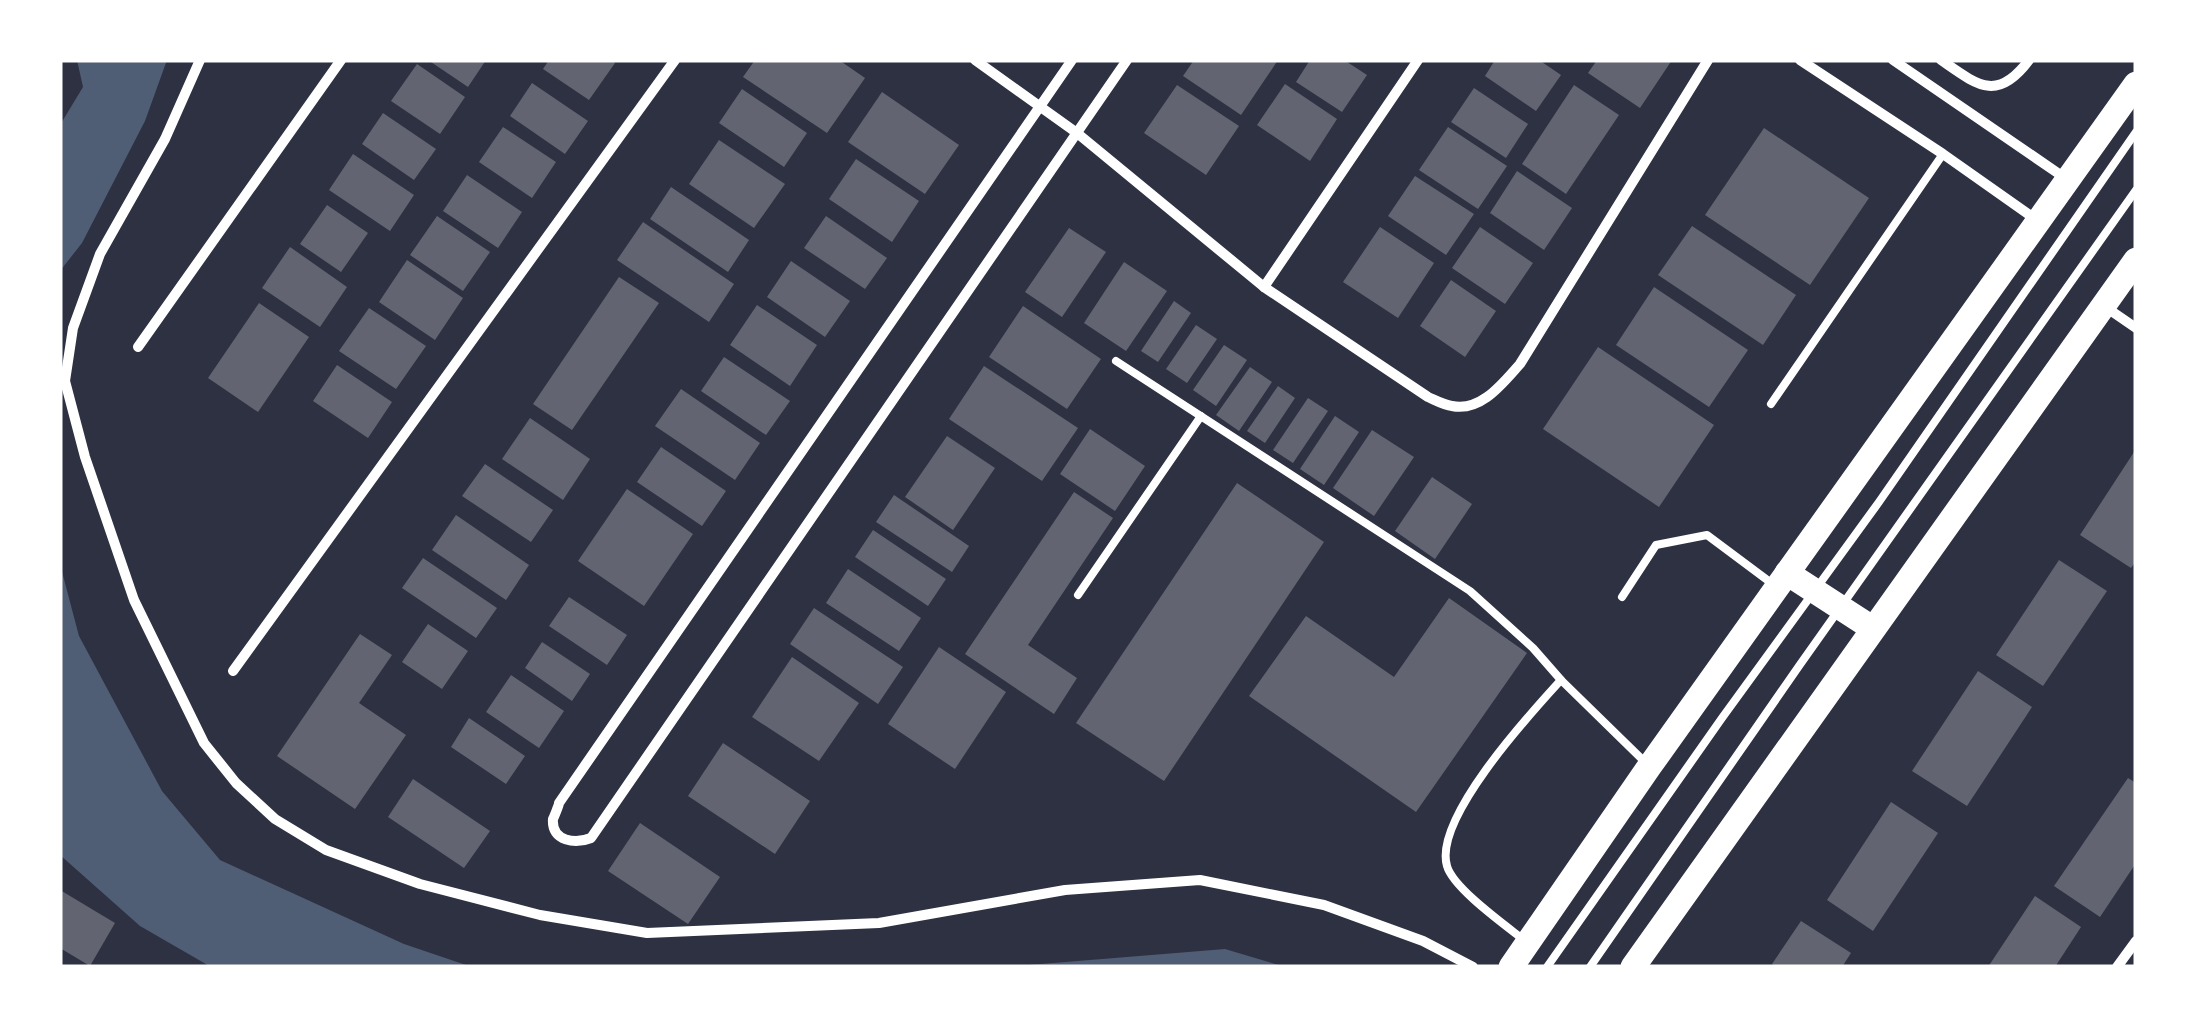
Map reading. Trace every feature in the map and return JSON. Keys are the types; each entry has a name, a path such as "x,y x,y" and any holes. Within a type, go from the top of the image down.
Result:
{"main road":[{"path":"1511,967 2136,84"},
{"path":"1633,967 2136,260"},
{"path":"1782,580 1814,590 1872,628"}],"street":[{"path":"200,60 165,140 100,254 73,328 65,381 84,457 134,600 204,743 236,783 274,819 326,850 420,884 540,914 647,933 879,923 1065,890 1200,880 1324,904 1423,940 1472,967"},
{"path":"138,348 340,60"},
{"path":"232,670 676,60"},
{"path":"976,60 1077,133 1264,287 1428,398 1454,407 1477,404 1520,364 1708,60"},
{"path":"1072,60 560,803 553,818 554,828 568,842 591,838 1127,60"},
{"path":"1264,287 1418,60"},
{"path":"1800,60 2038,221"},
{"path":"1892,60 2066,178"},
{"path":"1941,60 1978,86 1992,87 2017,76 2029,60"},
{"path":"2104,306 2136,328"},
{"path":"2117,967 2136,940"}],"lane":[{"path":"1547,967 1879,502 2136,132"},
{"path":"1772,404 1943,154"},
{"path":"1590,967 2136,190"},
{"path":"1116,361 1470,591 1534,648 1649,767"},
{"path":"1078,594 1202,416"},
{"path":"1622,597 1656,546 1707,535 1782,580"},
{"path":"1528,942 1456,882 1447,868 1445,850 1450,829 1491,762 1561,680"}],"water":[{"path":"77,60 167,60 145,121 82,243 60,271 60,125 83,87"},
{"path":"60,564 79,636 162,791 220,860 404,944 472,967 211,967 140,926 60,855"},
{"path":"1225,949 1285,967 1004,967"}],"building":[{"path":"428,60 486,60 468,87"},
{"path":"549,60 615,63 589,100 543,69"},
{"path":"755,60 839,60 865,78 827,133 743,77"},
{"path":"1194,60 1278,60 1241,115 1183,76"},
{"path":"1310,60 1344,60 1367,75 1342,112 1296,82"},
{"path":"1495,60 1539,60 1561,75 1536,111 1485,76"},
{"path":"1597,60 1672,60 1640,108 1588,73"},
{"path":"417,64 465,97 440,134 391,101"},
{"path":"532,83 588,121 565,154 510,116"},
{"path":"1285,84 1337,119 1310,161 1257,125"},
{"path":"1177,85 1239,126 1206,175 1144,133"},
{"path":"1574,85 1619,115 1566,194 1522,164"},
{"path":"1474,88 1528,124 1506,158 1451,122"},
{"path":"742,89 807,133 784,167 719,123"},
{"path":"882,92 959,145 925,194 848,142"},
{"path":"383,113 436,149 414,180 362,144"},
{"path":"503,127 556,162 532,198 479,162"},
{"path":"1448,127 1507,166 1478,209 1419,170"},
{"path":"1764,128 1869,198 1810,285 1705,215"},
{"path":"719,140 785,184 754,228 689,184"},
{"path":"353,154 414,195 390,231 329,190"},
{"path":"856,159 919,201 892,242 829,199"},
{"path":"1517,171 1572,208 1544,250 1490,213"},
{"path":"467,175 522,212 498,248 443,211"},
{"path":"1415,176 1474,214 1446,255 1388,216"},
{"path":"671,187 749,240 728,272 650,219"},
{"path":"327,205 368,233 341,272 300,244"},
{"path":"437,216 490,252 463,291 410,255"},
{"path":"826,216 887,258 865,289 804,248"},
{"path":"643,222 734,284 709,322 617,260"},
{"path":"1692,226 1796,295 1763,345 1658,275"},
{"path":"1380,227 1434,263 1398,318 1343,282"},
{"path":"1480,227 1533,263 1505,304 1452,268"},
{"path":"1069,228 1106,252 1062,317 1025,292"},
{"path":"290,247 347,287 320,327 262,288"},
{"path":"407,260 463,298 435,340 379,302"},
{"path":"791,261 850,301 825,337 767,297"},
{"path":"1124,262 1167,291 1126,351 1084,323"},
{"path":"619,277 659,303 572,430 533,404"},
{"path":"1451,280 1496,311 1465,357 1420,326"},
{"path":"1654,287 1748,350 1709,407 1616,345"},
{"path":"1174,301 1191,313 1158,362 1141,351"},
{"path":"259,303 309,337 258,412 208,378"},
{"path":"757,305 817,345 790,386 730,345"},
{"path":"1023,306 1101,359 1067,409 989,357"},
{"path":"369,308 426,346 396,389 339,351"},
{"path":"1196,325 1217,339 1187,383 1166,369"},
{"path":"1224,345 1247,360 1216,406 1193,390"},
{"path":"1598,347 1714,425 1659,507 1543,429"},
{"path":"724,357 790,401 766,435 701,391"},
{"path":"337,365 392,402 368,438 313,401"},
{"path":"984,366 1078,428 1042,481 949,419"},
{"path":"1250,367 1272,382 1239,431 1216,415"},
{"path":"1278,386 1295,398 1265,443 1247,431"},
{"path":"681,389 760,443 735,480 655,426"},
{"path":"1308,398 1328,411 1293,463 1273,450"},
{"path":"1335,416 1359,432 1324,485 1300,469"},
{"path":"530,418 590,459 563,500 502,459"},
{"path":"1090,429 1145,466 1115,511 1060,474"},
{"path":"1372,430 1414,457 1374,516 1333,488"},
{"path":"947,436 995,468 953,530 905,497"},
{"path":"661,447 726,491 702,526 637,482"},
{"path":"2136,449 2136,561 2131,568 2080,535"},
{"path":"485,464 553,510 531,542 462,496"},
{"path":"1432,477 1472,504 1435,559 1395,531"},
{"path":"1237,483 1324,542 1164,781 1076,723"},
{"path":"627,489 693,534 644,606 578,561"},
{"path":"1074,492 1113,518 1028,645 1077,678 1054,714 965,654"},
{"path":"894,495 969,546 952,572 876,522"},
{"path":"456,515 529,565 506,600 432,550"},
{"path":"873,530 946,579 928,606 855,557"},
{"path":"423,558 497,608 476,638 402,588"},
{"path":"2059,560 2107,591 2043,686 1996,655"},
{"path":"848,569 921,618 899,651 826,603"},
{"path":"569,597 627,635 607,665 549,626"},
{"path":"1449,598 1527,653 1416,812 1249,696 1306,616 1394,677"},
{"path":"814,608 903,667 878,704 790,644"},
{"path":"428,624 468,651 442,689 402,662"},
{"path":"360,634 392,655 359,703 406,735 355,809 277,756"},
{"path":"542,642 590,674 572,701 525,668"},
{"path":"939,647 1006,692 955,769 888,724"},
{"path":"792,657 859,703 819,761 752,717"},
{"path":"1978,671 2032,707 1967,806 1912,771"},
{"path":"511,675 564,711 539,748 486,712"},
{"path":"469,718 525,756 506,784 451,747"},
{"path":"723,743 810,801 775,854 688,796"},
{"path":"2128,778 2136,783 2136,863 2100,917 2054,886"},
{"path":"413,779 490,831 464,868 388,817"},
{"path":"1891,802 1938,833 1873,931 1827,900"},
{"path":"640,823 720,877 688,924 608,871"},
{"path":"60,890 115,923 90,966 60,948"},
{"path":"2035,896 2081,927 2055,967 1988,967"},
{"path":"1801,921 1851,953 1842,967 1772,964"}]}
